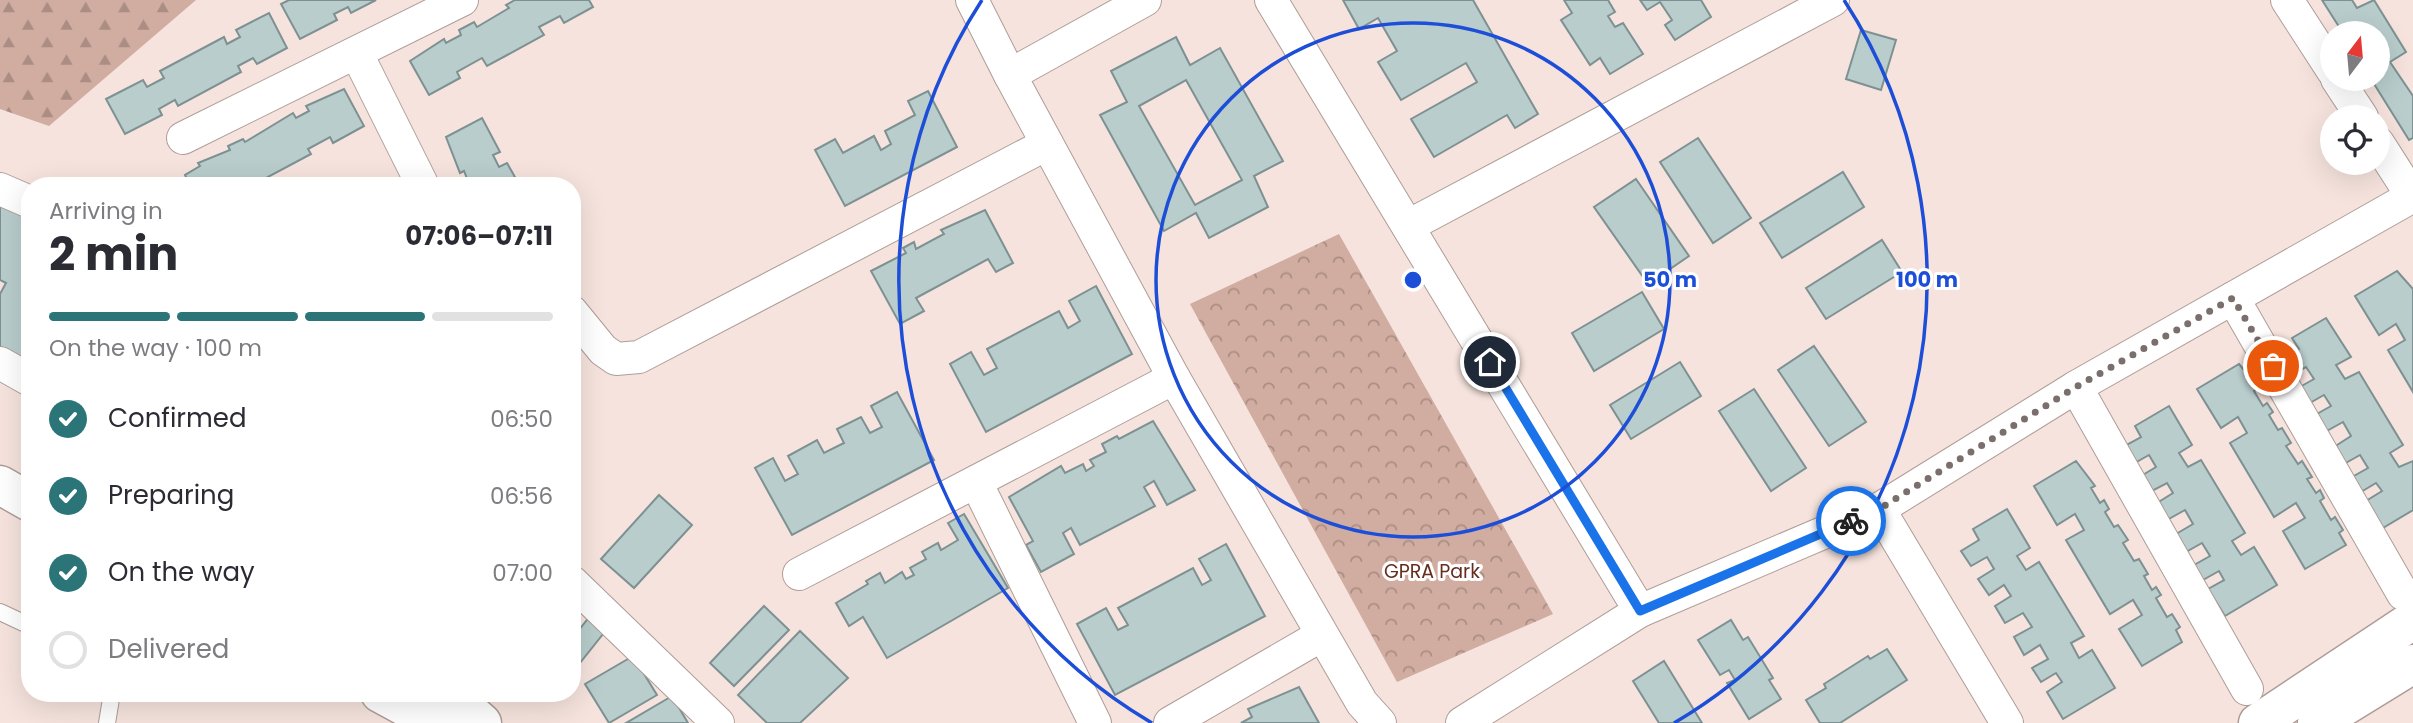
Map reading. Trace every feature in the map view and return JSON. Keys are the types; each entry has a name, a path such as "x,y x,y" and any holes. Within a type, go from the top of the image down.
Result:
{"street":[{"path":"183,138 462,0"},
{"path":"972,0 1174,378 1362,703 1380,723"},
{"path":"1010,75 1145,0"},
{"path":"1271,0 1640,611"},
{"path":"1408,226 1833,0"},
{"path":"2287,0 2320,51"},
{"path":"357,54 418,177"},
{"path":"581,323 603,351 616,359 639,356 1047,144"},
{"path":"1462,723 1640,611 1879,509 2076,387 2233,298 2410,205 2390,166"},
{"path":"0,189 21,198"},
{"path":"2076,387 2252,706 2408,607 2233,298"},
{"path":"0,363 21,375"},
{"path":"799,574 1174,378"},
{"path":"0,456 21,467"},
{"path":"976,482 1095,723"},
{"path":"0,485 21,497"},
{"path":"1879,509 2007,723"},
{"path":"581,591 718,723"},
{"path":"1170,723 1322,635"},
{"path":"2317,723 2413,664"},
{"path":"396,702 435,723"},
{"path":"458,702 482,723"}],"lane":[{"path":"0,612 21,622"},
{"path":"107,723 110,702"}],"green space":[{"path":"0,0 196,0 49,126 0,109"},
{"name":"GPRA Park","path":"1339,234 1553,614 1397,682 1190,304"}],"building":[{"path":"289,0 376,0 351,13 348,7 334,14 337,20 300,39 281,4"},
{"path":"515,0 589,0 593,7 564,23 560,16 539,27 544,35 487,66 482,58 457,72 460,78 429,95 410,61 444,39 446,43 461,35 459,30 474,22 477,27 509,8 506,5"},
{"path":"1343,0 1473,0 1538,114 1515,128 1507,115 1434,157 1411,119 1477,82 1466,63 1401,100 1378,62 1397,51 1378,18 1359,29"},
{"path":"1564,0 1608,0 1615,12 1608,16 1615,27 1623,23 1643,54 1610,74 1600,58 1590,65 1561,20 1572,13"},
{"path":"1640,0 1701,0 1711,17 1675,40 1665,25 1672,20 1660,2 1647,10"},
{"path":"2322,0 2352,0 2357,8 2374,0 2387,21 2335,21"},
{"path":"269,13 287,48 257,64 253,58 238,66 241,72 178,106 175,100 159,109 162,115 125,134 106,99 143,80 147,87 164,78 160,71 224,37 227,44 240,37 236,30"},
{"path":"2390,26 2406,52 2390,62"},
{"path":"1861,30 1896,40 1881,90 1846,79"},
{"path":"1176,37 1190,65 1220,48 1283,161 1254,176 1268,207 1209,238 1196,213 1164,231 1100,115 1127,102 1111,71","holes":["1186,80 1242,180 1195,205 1139,106"]},
{"path":"2390,62 2413,96 2413,138 2409,140 2390,110 2390,105 2387,105 2378,91 2390,91"},
{"path":"344,89 364,126 333,143 330,137 308,149 311,154 268,177 186,177 185,175 200,166 198,163 230,150 228,146 243,139 245,142 293,113 296,118 309,111 306,106"},
{"path":"928,91 957,147 845,206 815,150 835,139 843,153 874,136 881,150 891,144 885,131 915,115 908,101"},
{"path":"482,118 500,152 493,155 499,167 507,163 515,177 466,177 464,171 460,173 446,137"},
{"path":"1698,138 1751,218 1713,243 1660,162"},
{"path":"1843,172 1864,207 1782,258 1760,223"},
{"path":"1636,179 1689,256 1648,284 1594,207"},
{"path":"0,203 21,214 21,366 0,357 0,294 6,283 0,280"},
{"path":"985,210 1013,263 996,272 988,259 916,298 924,311 900,324 871,271 906,253 903,248 914,242 916,249 944,234 941,230"},
{"path":"1882,240 1902,272 1826,319 1806,288"},
{"path":"2397,271 2413,289 2413,392 2388,350 2405,340 2396,324 2379,335 2355,296"},
{"path":"1096,286 1132,354 986,432 950,364 971,352 984,375 997,368 987,349 1059,311 1068,328 1080,321 1069,301"},
{"path":"1642,292 1664,329 1594,371 1572,333"},
{"path":"2326,318 2351,357 2336,365 2345,379 2359,372 2403,445 2390,453 2399,467 2413,461 2413,510 2383,528 2366,501 2382,491 2376,483 2361,492 2352,477 2368,468 2360,455 2344,464 2334,447 2351,436 2343,422 2325,432 2315,415 2331,406 2324,395 2308,404 2298,388 2314,379 2306,367 2291,376 2281,359 2299,349 2292,338"},
{"path":"1814,346 1866,422 1829,446 1778,370"},
{"path":"1680,362 1701,396 1631,439 1610,405"},
{"path":"2239,364 2259,388 2254,391 2263,406 2267,403 2273,412 2269,415 2278,430 2282,428 2291,443 2286,446 2298,464 2302,461 2312,477 2307,479 2316,493 2320,490 2324,498 2320,501 2331,520 2335,517 2343,530 2339,533 2346,545 2305,569 2283,531 2305,518 2296,503 2274,517 2230,443 2247,433 2238,417 2221,428 2197,389"},
{"path":"1754,389 1806,468 1771,491 1719,411"},
{"path":"897,392 934,460 792,535 755,468 773,458 785,481 798,474 788,456 817,440 824,453 844,443 837,429 861,417 870,433 882,427 871,406"},
{"path":"2169,406 2192,445 2179,453 2188,467 2201,460 2245,533 2232,541 2241,555 2254,547 2277,585 2225,616 2208,589 2224,580 2219,571 2203,580 2194,565 2210,556 2202,543 2186,552 2176,534 2193,524 2185,510 2167,520 2157,503 2173,493 2167,483 2150,492 2141,476 2156,467 2149,455 2133,464 2123,447 2141,437 2135,426"},
{"path":"1153,421 1195,490 1167,505 1154,481 1144,487 1155,506 1080,545 1071,528 1063,533 1074,554 1041,572 1026,545 1033,541 1009,497 1061,466 1065,473 1083,464 1086,471 1094,466 1090,460 1106,452 1102,444 1117,436 1119,439"},
{"path":"2076,461 2095,486 2091,488 2100,503 2104,500 2109,509 2105,512 2114,527 2118,525 2128,540 2123,543 2134,561 2139,559 2148,574 2144,576 2152,590 2156,587 2161,595 2156,598 2167,617 2172,614 2180,627 2176,630 2182,642 2142,666 2119,629 2142,615 2133,600 2110,614 2066,540 2084,530 2075,514 2057,525 2034,486"},
{"path":"659,495 692,525 634,588 601,559"},
{"path":"2007,509 2030,548 2017,556 2026,570 2039,562 2084,636 2071,643 2079,658 2092,650 2115,688 2063,719 2047,692 2062,682 2056,673 2041,682 2032,668 2048,659 2040,645 2024,655 2014,637 2032,627 2023,613 2005,623 1995,606 2011,596 2004,585 1989,595 1978,579 1994,569 1987,557 1971,566 1961,551 1979,540 1973,529"},
{"path":"964,514 1008,588 887,658 863,617 849,626 836,603 868,584 866,581 880,573 885,583 902,572 906,579 914,575 910,568 926,559 922,552 938,543 941,550 958,540 948,523"},
{"path":"1226,544 1265,616 1115,695 1077,624 1106,608 1118,630 1128,625 1118,608 1193,568 1202,585 1211,580 1199,559"},
{"path":"764,606 789,630 734,686 710,663"},
{"path":"590,616 607,629 581,662 581,628"},
{"path":"1731,620 1743,640 1748,637 1773,678 1769,680 1781,699 1749,719 1727,683 1735,680 1729,670 1720,675 1698,640"},
{"path":"800,631 848,678 800,723 767,723 738,695"},
{"path":"1887,649 1907,680 1840,723 1820,723 1806,700 1826,688 1824,684 1868,656 1870,659"},
{"path":"633,656 657,695 609,723 585,684"},
{"path":"1664,661 1702,723 1659,723 1633,681"},
{"path":"1299,687 1319,723 1241,723 1252,717 1248,709"},
{"path":"672,696 688,723 626,723"}],"way so far":[{"path":"1851,521 1879,509 2076,387 2233,298 2273,366"}],"route":[{"path":"1490,362 1640,611 1851,521"}]}
